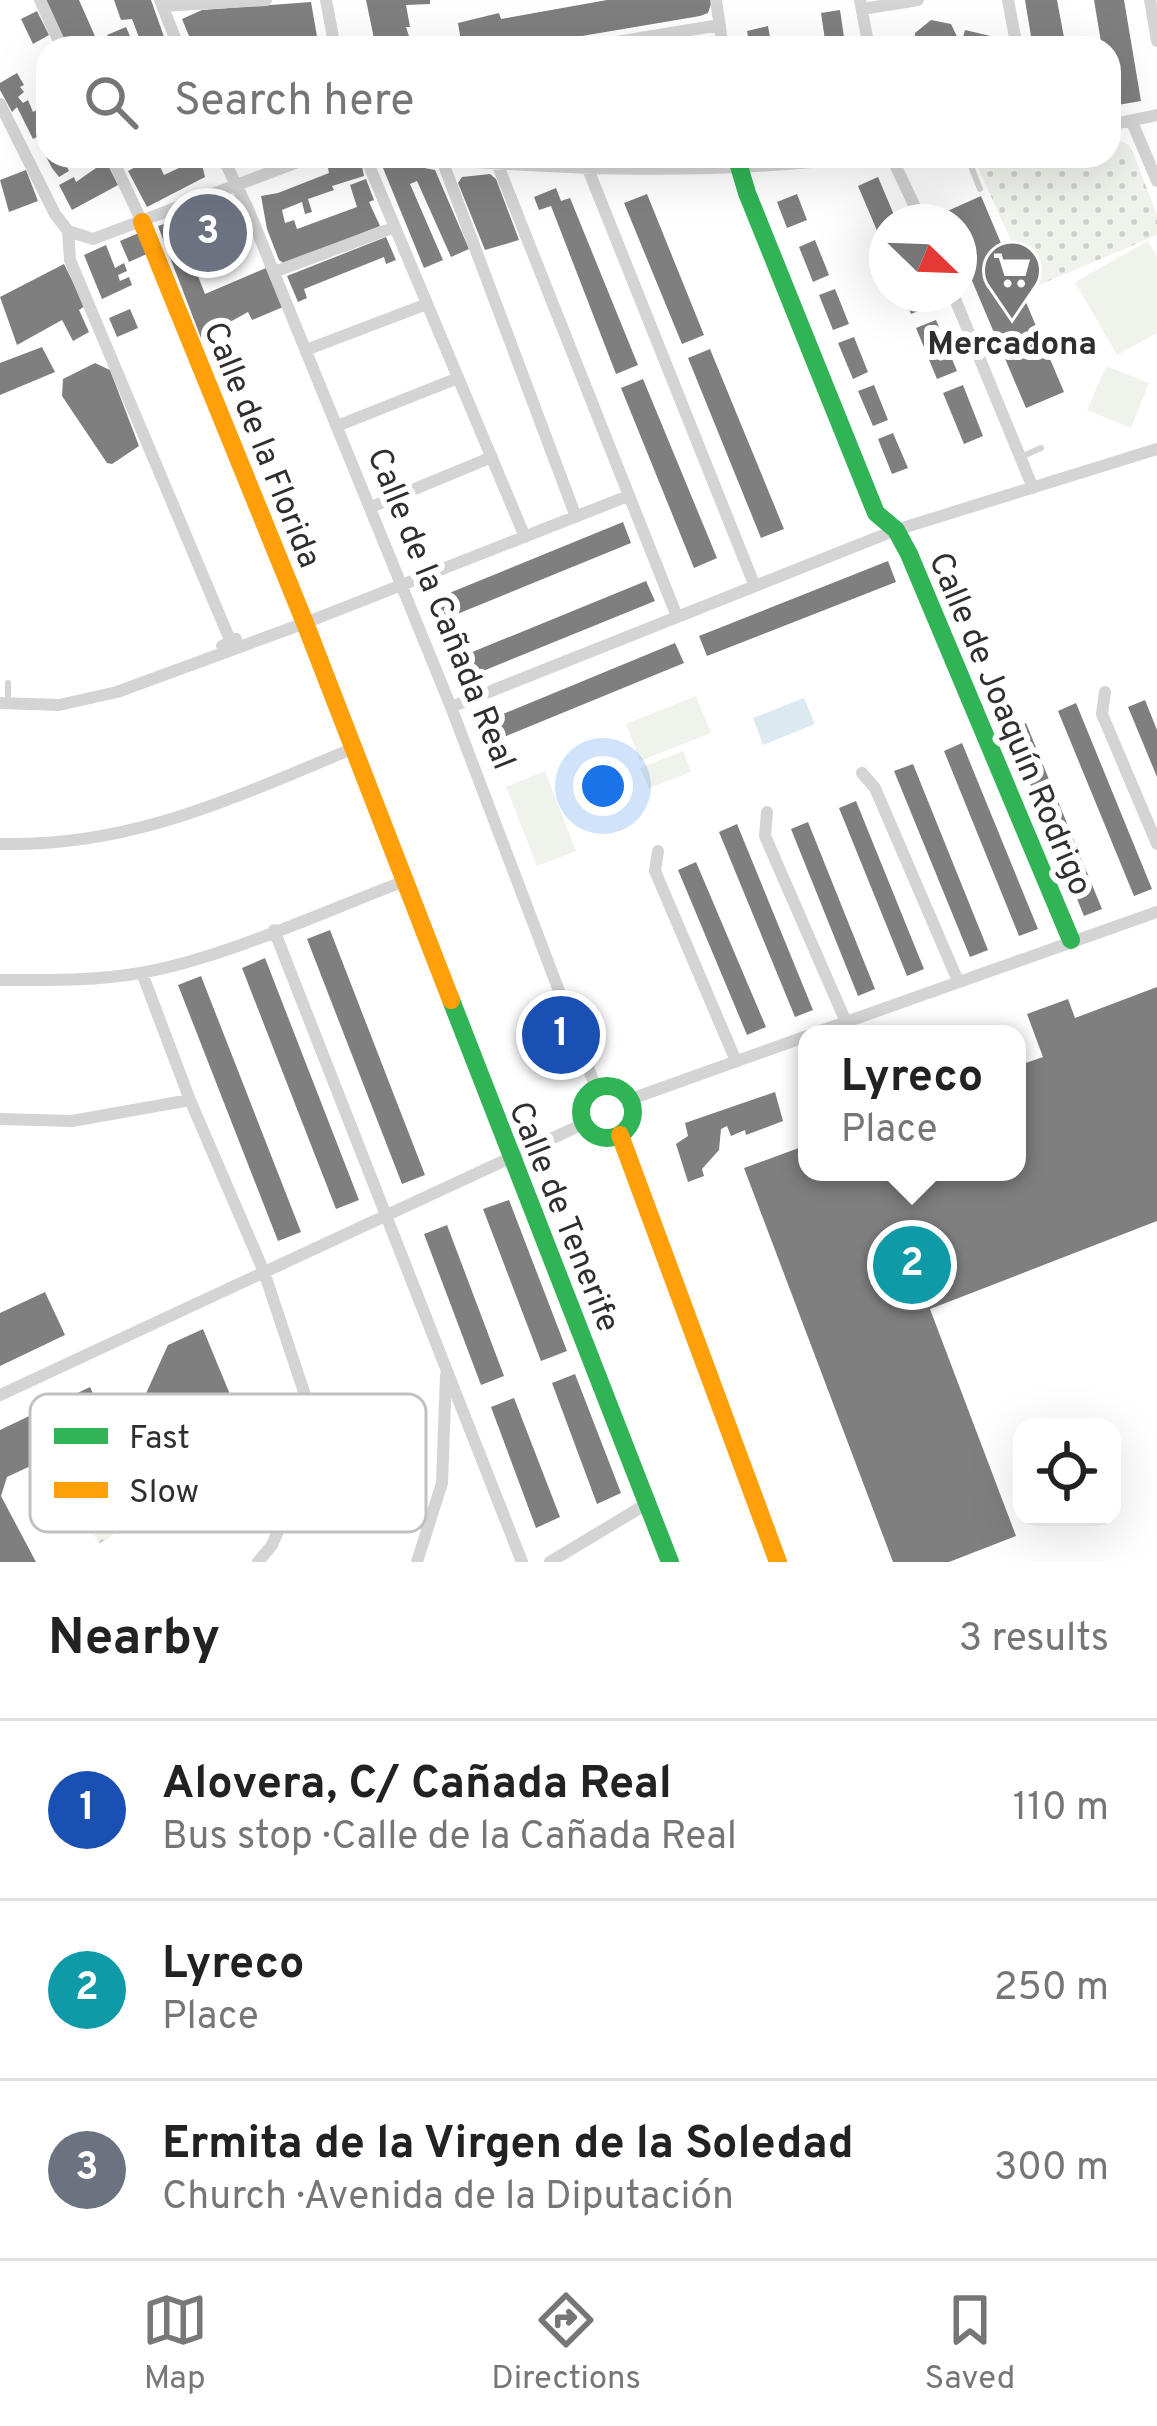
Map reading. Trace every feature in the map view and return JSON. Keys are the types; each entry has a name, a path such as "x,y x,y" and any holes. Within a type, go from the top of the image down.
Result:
{"street":[{"path":"40,0 56,36"},
{"path":"174,36 161,3 266,0"},
{"path":"326,0 332,36"},
{"path":"716,0 721,36"},
{"path":"867,36 861,4 918,0"},
{"path":"1008,0 1015,36"},
{"path":"1150,0 1157,41"},
{"path":"653,36 720,25"},
{"path":"0,104 68,231 70,260 230,640 236,639 222,646 226,652"},
{"path":"1121,123 1157,116"},
{"path":"1132,122 1157,181"},
{"name":"Calle de la Florida","path":"117,168 305,623"},
{"name":"Calle de la Cañada Real","path":"227,168 246,204 403,585 596,1088"},
{"path":"68,231 93,239 279,168"},
{"path":"370,168 525,537"},
{"path":"445,168 576,517"},
{"path":"499,168 676,614"},
{"path":"581,168 607,168"},
{"name":"Calle de Joaquín Rodrigo","path":"740,168 876,513 896,530 1071,940"},
{"path":"897,168 914,204"},
{"path":"588,169 754,584"},
{"path":"274,272 395,227"},
{"path":"306,350 428,304"},
{"path":"960,312 1034,488"},
{"path":"337,426 458,378"},
{"path":"451,706 896,530 1157,449"},
{"path":"370,507 491,457"},
{"path":"4,704 59,705 98,696 305,623 628,496"},
{"name":"Calle de Tenerife","path":"305,623 670,1562"},
{"path":"1106,692 1102,714 1157,844"},
{"path":"0,844 40,845 123,835 198,812 352,749"},
{"path":"862,772 875,788 958,981"},
{"path":"767,812 765,836 846,1022"},
{"path":"658,851 656,871 736,1061"},
{"path":"0,980 142,973 405,881"},
{"path":"838,1025 1157,912"},
{"path":"274,930 522,1562"},
{"path":"142,973 264,1272 305,1394"},
{"path":"631,1099 798,1039"},
{"path":"596,1088 622,1089 631,1099 633,1119 620,1135 606,1138 583,1124 582,1103 596,1088"},
{"path":"0,1119 72,1120 190,1100"},
{"path":"0,1395 583,1124"},
{"path":"620,1135 778,1562"},
{"path":"417,1562 442,1483 446,1368"},
{"path":"550,1562 648,1503"},
{"path":"258,1562 278,1532"}],"lane":[{"path":"972,168 980,189"},
{"path":"1021,456 1041,448"},
{"path":"4,704 8,683"}],"shaded area":[{"path":"1121,141 1129,145 1157,215 1157,235 1032,288 978,168 1121,168"},
{"path":"1148,241 1157,257 1157,333 1117,355 1075,282"},
{"path":"1106,366 1149,383 1131,428 1087,410"},
{"path":"696,696 711,733 640,761 626,724"},
{"path":"804,698 815,724 763,745 753,718"},
{"path":"683,751 691,772 649,788 640,768"},
{"path":"545,771 576,851 537,866 506,787"},
{"path":"92,1532 117,1532 99,1544"}],"building":[{"path":"45,0 79,0 95,36 62,36"},
{"path":"114,0 151,0 164,36 138,36 132,19 121,20"},
{"path":"366,0 430,0 430,4 406,5 409,36 374,36"},
{"path":"607,0 711,0 708,13 700,16 582,36 460,36 458,23 499,13 501,19"},
{"path":"1025,0 1057,0 1064,36 1031,36"},
{"path":"1094,0 1124,0 1141,101 1121,104 1121,36 1100,36"},
{"path":"311,2 317,36 189,36 182,19 202,10"},
{"path":"840,10 844,36 824,36 821,13"},
{"path":"37,11 49,35 36,36 33,44 21,19"},
{"path":"931,20 951,24 957,36 915,36"},
{"path":"768,26 770,36 748,36 747,31"},
{"path":"126,27 130,36 108,36"},
{"path":"17,73 24,85 18,97 36,110 36,137 17,107 12,112 0,83"},
{"path":"96,168 110,168 118,185 72,210 59,185 74,177 76,182"},
{"path":"161,168 164,175 179,168 203,168 205,177 147,207 128,171"},
{"path":"328,168 362,168 364,176 308,199 312,212 305,214 302,202 282,210 285,223 294,220 297,229 357,207 350,185 366,179 374,200 369,202 380,226 285,264 267,229 261,196 329,173"},
{"path":"383,168 435,170 469,249 451,257 417,181 410,184 443,260 424,268"},
{"path":"26,170 38,201 9,212 0,180"},
{"path":"490,174 519,240 485,250 458,183 462,177"},
{"path":"878,177 889,204 869,204 869,212 858,186"},
{"path":"556,188 561,201 570,198 638,365 616,374 551,206 539,210 534,197"},
{"path":"647,194 704,335 682,344 624,203"},
{"path":"797,194 807,220 787,228 777,202"},
{"name":"Mercadona","path":"981,196 1064,392 1026,408 977,292 977,204 963,204"},
{"path":"204,216 222,236 206,246 195,230 199,227 196,221"},
{"path":"176,220 205,294 266,268 283,307 252,320 248,312 201,338 158,226"},
{"path":"141,232 149,253 129,262 120,241"},
{"path":"386,237 396,260 386,264 384,257 304,289 307,298 298,302 287,276"},
{"path":"815,240 829,275 813,282 799,247"},
{"path":"106,245 115,268 124,263 127,271 118,275 120,281 129,277 132,285 102,299 84,255"},
{"path":"64,264 85,306 79,310 89,332 73,341 62,320 17,345 0,297"},
{"path":"835,289 849,324 833,330 819,295"},
{"path":"130,309 138,328 117,337 109,318"},
{"path":"936,320 957,371 937,379 916,328"},
{"path":"854,337 868,372 853,379 838,343"},
{"path":"42,347 55,372 0,395 0,363"},
{"path":"710,349 784,529 761,538 688,358"},
{"path":"95,363 110,370 139,446 112,464 62,396 63,379"},
{"path":"643,379 717,558 694,568 621,388"},
{"path":"874,385 888,420 873,426 858,391"},
{"path":"963,385 983,436 964,444 943,393"},
{"path":"893,433 908,468 892,474 878,439"},
{"path":"623,522 631,543 445,619 437,598"},
{"path":"888,561 896,582 707,656 699,636"},
{"path":"646,581 655,601 468,677 460,657"},
{"path":"675,643 684,663 494,741 486,721"},
{"path":"1145,700 1157,730 1157,777 1128,707"},
{"path":"1076,703 1152,889 1134,896 1058,711"},
{"path":"1026,723 1102,909 1084,916 1008,730"},
{"path":"962,743 1038,929 1019,936 944,751"},
{"path":"913,764 988,950 970,957 894,771"},
{"path":"856,801 924,969 907,976 839,808"},
{"path":"808,822 875,989 858,996 791,829"},
{"path":"737,824 813,1010 795,1017 719,832"},
{"path":"696,862 766,1027 747,1035 678,870"},
{"path":"330,930 425,1175 402,1184 307,939"},
{"path":"265,958 359,1200 336,1209 242,968"},
{"path":"201,976 301,1232 278,1241 178,985"},
{"path":"1157,987 1157,1221 930,1309 1016,1536 949,1562 893,1562 744,1168 798,1148 798,1181 1026,1181 1026,1063 1043,1057 1027,1014 1068,999 1075,1018"},
{"path":"775,1092 783,1121 746,1135 745,1130 731,1136 727,1126 721,1129 719,1150 702,1169 704,1176 688,1182 676,1144 688,1136 685,1123"},
{"path":"509,1200 567,1351 541,1361 483,1209"},
{"path":"447,1225 504,1376 481,1385 424,1234"},
{"path":"45,1292 65,1335 0,1366 0,1313"},
{"path":"203,1329 229,1394 146,1394 168,1345"},
{"path":"575,1374 621,1493 597,1504 552,1383"},
{"path":"514,1398 560,1517 536,1528 491,1407"},
{"path":"30,1416 30,1466 7,1477 1,1496 36,1562 0,1562 0,1430"}],"traffic: fast":[{"path":"740,168 876,513 896,530 909,554 1071,940"},
{"path":"451,1000 670,1562"},
{"path":"607,1086 626,1093 633,1112 626,1131 607,1138 588,1131 581,1112 588,1093 607,1086"}],"traffic: slow":[{"path":"142,222 451,1000"},
{"path":"620,1135 778,1562"}],"place":[{"name":"Ermita de la Virgen de la Soledad","path":"208,233"},
{"name":"Mercadona","path":"1012,321"},
{"name":"Alovera, C/ Cañada Real","path":"561,1035"},
{"name":"Lyreco","path":"912,1265"}]}
